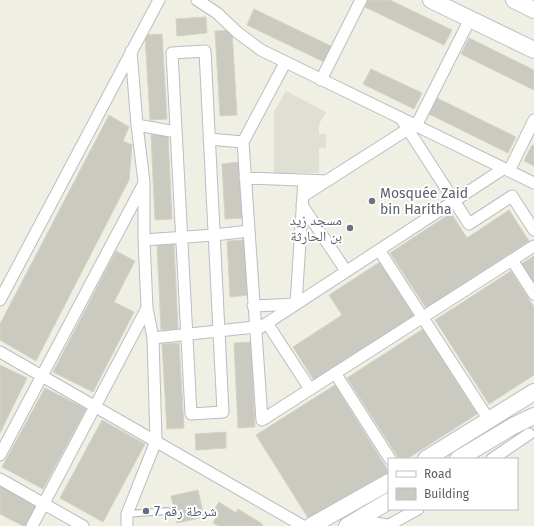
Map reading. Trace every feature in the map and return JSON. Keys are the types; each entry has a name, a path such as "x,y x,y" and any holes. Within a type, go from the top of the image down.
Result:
{"main road":[{"path":"431,0 534,50"},
{"path":"514,0 534,10"},
{"path":"428,458 534,392"},
{"path":"460,458 513,426 534,416"},
{"path":"311,526 388,483"},
{"path":"358,523 388,502"}],"street":[{"path":"0,300 159,0"},
{"path":"197,0 217,13 248,42 261,50 401,119 412,128 534,183"},
{"path":"321,80 362,0"},
{"path":"302,201 327,181 412,128 470,19"},
{"path":"127,526 127,514 156,441 153,338 147,308 144,240 144,182 137,125 131,51"},
{"path":"205,51 223,412 191,414 176,132 172,53 205,51"},
{"path":"285,63 243,142 262,420 534,246"},
{"path":"153,338 255,329 267,323 454,200 506,170 534,120"},
{"path":"137,125 176,132"},
{"path":"412,128 469,224 512,196 534,230"},
{"path":"209,139 243,142"},
{"path":"245,178 327,181"},
{"path":"296,304 304,180"},
{"path":"0,455 144,182"},
{"path":"302,201 346,271"},
{"path":"144,240 182,238 249,231"},
{"path":"379,250 489,420"},
{"path":"512,260 534,294"},
{"path":"254,306 296,304"},
{"path":"32,526 147,308"},
{"path":"267,323 310,389"},
{"path":"0,352 303,526"},
{"path":"335,373 389,458"},
{"path":"513,426 531,435"},
{"path":"494,458 531,435"},
{"path":"0,480 83,526"},
{"path":"358,523 391,526 416,510"}],"lane":[{"path":"127,514 168,511"}],"shaded area":[{"path":"286,91 326,112 319,124 319,134 326,134 326,148 319,148 319,173 274,173 274,112"}],"building":[{"path":"368,0 390,0 452,30 444,45 365,7"},
{"path":"254,9 333,47 326,63 247,25"},
{"path":"206,17 207,33 177,36 176,19"},
{"path":"232,30 237,115 220,116 215,31"},
{"path":"162,34 167,119 150,120 145,35"},
{"path":"469,38 534,70 534,90 461,54"},
{"path":"371,69 422,93 414,109 363,84"},
{"path":"437,98 516,137 508,153 429,114"},
{"path":"109,115 129,127 123,141 132,145 129,180 36,361 0,340 0,324"},
{"path":"168,134 172,219 155,220 151,135"},
{"path":"532,145 534,146 534,166 524,161"},
{"path":"239,162 243,218 225,219 222,164"},
{"path":"509,210 529,241 426,308 390,253 451,213 467,238"},
{"path":"245,240 248,295 230,297 227,241"},
{"path":"174,244 178,329 161,330 157,245"},
{"path":"116,251 135,261 114,302 134,312 93,392 53,372"},
{"path":"534,256 534,285 521,264"},
{"path":"380,262 415,318 315,382 293,347 342,315 329,295"},
{"path":"511,271 534,307 534,375 489,404 435,320"},
{"path":"423,329 477,414 409,458 398,458 347,378"},
{"path":"251,342 255,427 238,428 234,343"},
{"path":"179,343 184,428 167,429 162,344"},
{"path":"0,365 27,378 0,433"},
{"path":"335,385 388,473 310,521 256,435"},
{"path":"45,388 86,409 43,489 2,467"},
{"path":"102,420 145,444 103,522 60,498"},
{"path":"226,432 226,448 196,450 195,434"},
{"path":"0,485 37,505 26,526 23,526 0,514"},
{"path":"198,490 204,517 177,523 171,496"},
{"path":"219,502 236,513 238,509 261,523 263,526 219,526 213,523 219,513 214,510"}],"place":[{"name":"Mosquée Zaid bin Haritha","path":"372,201"},
{"name":"مسجد زيد بن الحارثة","path":"350,228"},
{"name":"شرطة رقم 7","path":"146,511"}]}
